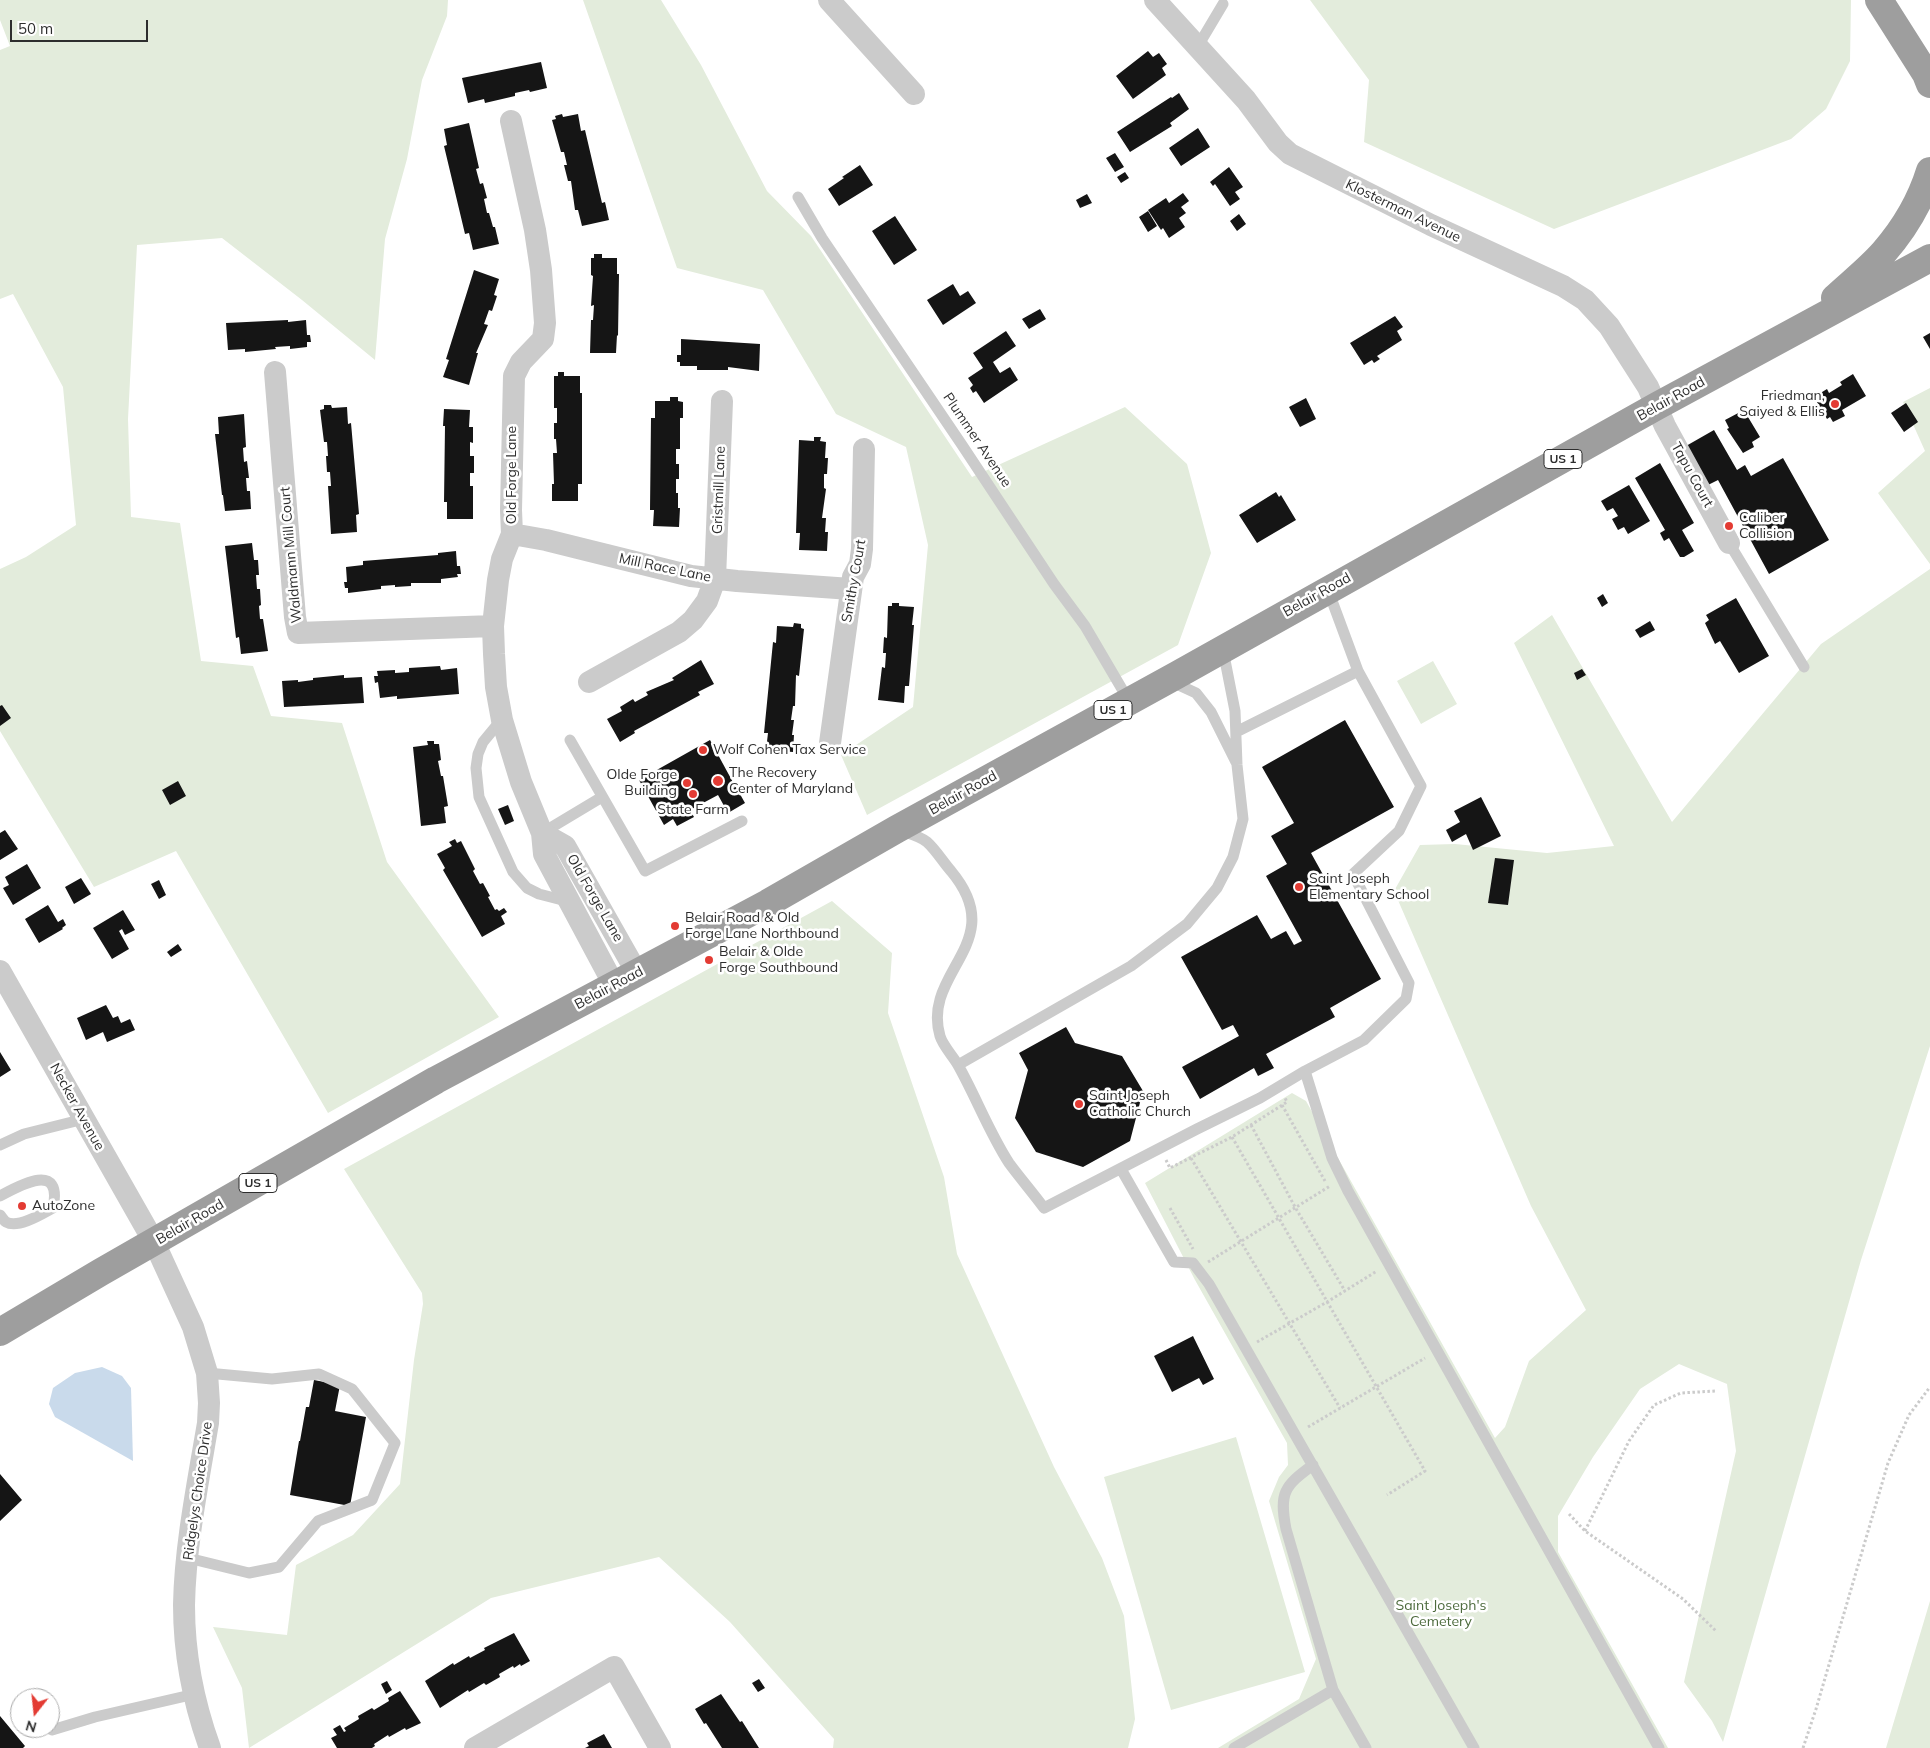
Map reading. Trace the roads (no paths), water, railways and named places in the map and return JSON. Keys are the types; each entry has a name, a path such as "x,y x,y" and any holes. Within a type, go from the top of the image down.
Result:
{"highway":[{"path":"1880,0 1926,74 1930,84"},
{"path":"1890,0 1930,56"},
{"path":"1798,331 1884,252 1914,208 1930,171"},
{"name":"Belair Road","path":"0,1332 436,1080 768,903 897,829 1168,680 1657,406 1930,258"}],"street":[{"path":"829,0 914,94"},
{"name":"Klosterman Avenue","path":"1155,0 1246,100 1278,143 1290,154 1431,225 1563,286 1585,300 1609,326 1648,387 1657,406"},
{"name":"Old Forge Lane","path":"511,121 535,230 541,270 545,323 543,339 521,362 514,376 510,510 512,534 502,559 493,626 496,687 502,719 521,782 542,833 544,854 570,902 625,979"},
{"name":"Waldmann Mill Court","path":"275,372 295,617 298,633 493,626"},
{"name":"Gristmill Lane","path":"716,579 722,401"},
{"name":"Tapu Court","path":"1657,406 1665,426 1729,543"},
{"name":"Smithy Court","path":"830,742 851,589 853,577 860,564 862,548 864,449"},
{"name":"Mill Race Lane","path":"512,534 546,540 691,576 851,589"},
{"path":"589,682 679,632 693,620 707,601 716,579"},
{"name":"Old Forge Lane","path":"542,833 565,846 625,979"},
{"name":"Necker Avenue","path":"0,971 154,1242"},
{"name":"Ridgelys Choice Drive","path":"154,1242 193,1327 207,1373 208,1423 188,1558 184,1606 195,1694 210,1748"},
{"path":"475,1748 614,1667 660,1748"}],"lane":[{"path":"1198,46 1223,4"},
{"name":"Plummer Avenue","path":"798,197 822,238 1054,584 1085,626 1130,701"},
{"path":"1729,543 1804,668"},
{"path":"897,829 926,841 966,891 972,905 973,920 970,933 947,982 936,1013 940,1038 958,1065 1009,1162 1044,1208 1260,1098 1305,1071 1364,1040 1406,999 1409,983 1353,874 1399,831 1422,786 1358,671 1328,589"},
{"path":"958,1065 1131,966 1187,924 1217,888 1233,857 1242,819 1235,711 1223,649"},
{"path":"1236,732 1358,671"},
{"path":"1168,680 1196,693 1211,712 1237,765"},
{"path":"502,719 483,742 478,754 476,768 479,797 513,872 528,888 539,894 570,902"},
{"path":"570,740 645,871 742,821"},
{"path":"542,833 602,797"},
{"path":"1305,1071 1332,1158 1342,1179 1659,1748"},
{"path":"0,1145 24,1134 84,1119"},
{"path":"1120,1168 1174,1262 1193,1263 1199,1267 1474,1748"},
{"path":"0,1196 24,1183 38,1179 48,1181 54,1189 55,1199 53,1208 33,1219 16,1224 6,1222 0,1215"},
{"path":"188,1558 249,1573 279,1567 318,1521 372,1500 395,1443 352,1389 320,1374 272,1379 207,1373"},
{"path":"1313,1465 1292,1480 1285,1494 1282,1508 1286,1529 1333,1690 1366,1748"},
{"path":"1234,1748 1333,1690"},
{"path":"60,1728 95,1717 195,1694"}],"water":[{"path":"102,1367 122,1376 131,1388 133,1461 55,1417 49,1404 53,1388 75,1373"}],"place":[{"name":"Friedman, Saiyed & Ellis","path":"1835,404"},
{"name":"Caliber Collision","path":"1729,526"},
{"name":"Wolf Cohen Tax Service","path":"703,750"},
{"name":"The Recovery Center of Maryland","path":"718,781"},
{"name":"Olde Forge Building","path":"687,783"},
{"name":"State Farm","path":"693,794"},
{"name":"Saint Joseph Elementary School","path":"1299,887"},
{"name":"Belair Road & Old Forge Lane Northbound","path":"675,926"},
{"name":"Belair & Olde Forge Southbound","path":"709,960"},
{"name":"Saint Joseph Catholic Church","path":"1079,1104"},
{"name":"AutoZone","path":"22,1206"}],"park label":[{"name":"Saint Joseph's Cemetery","path":"1441,1614"}]}
